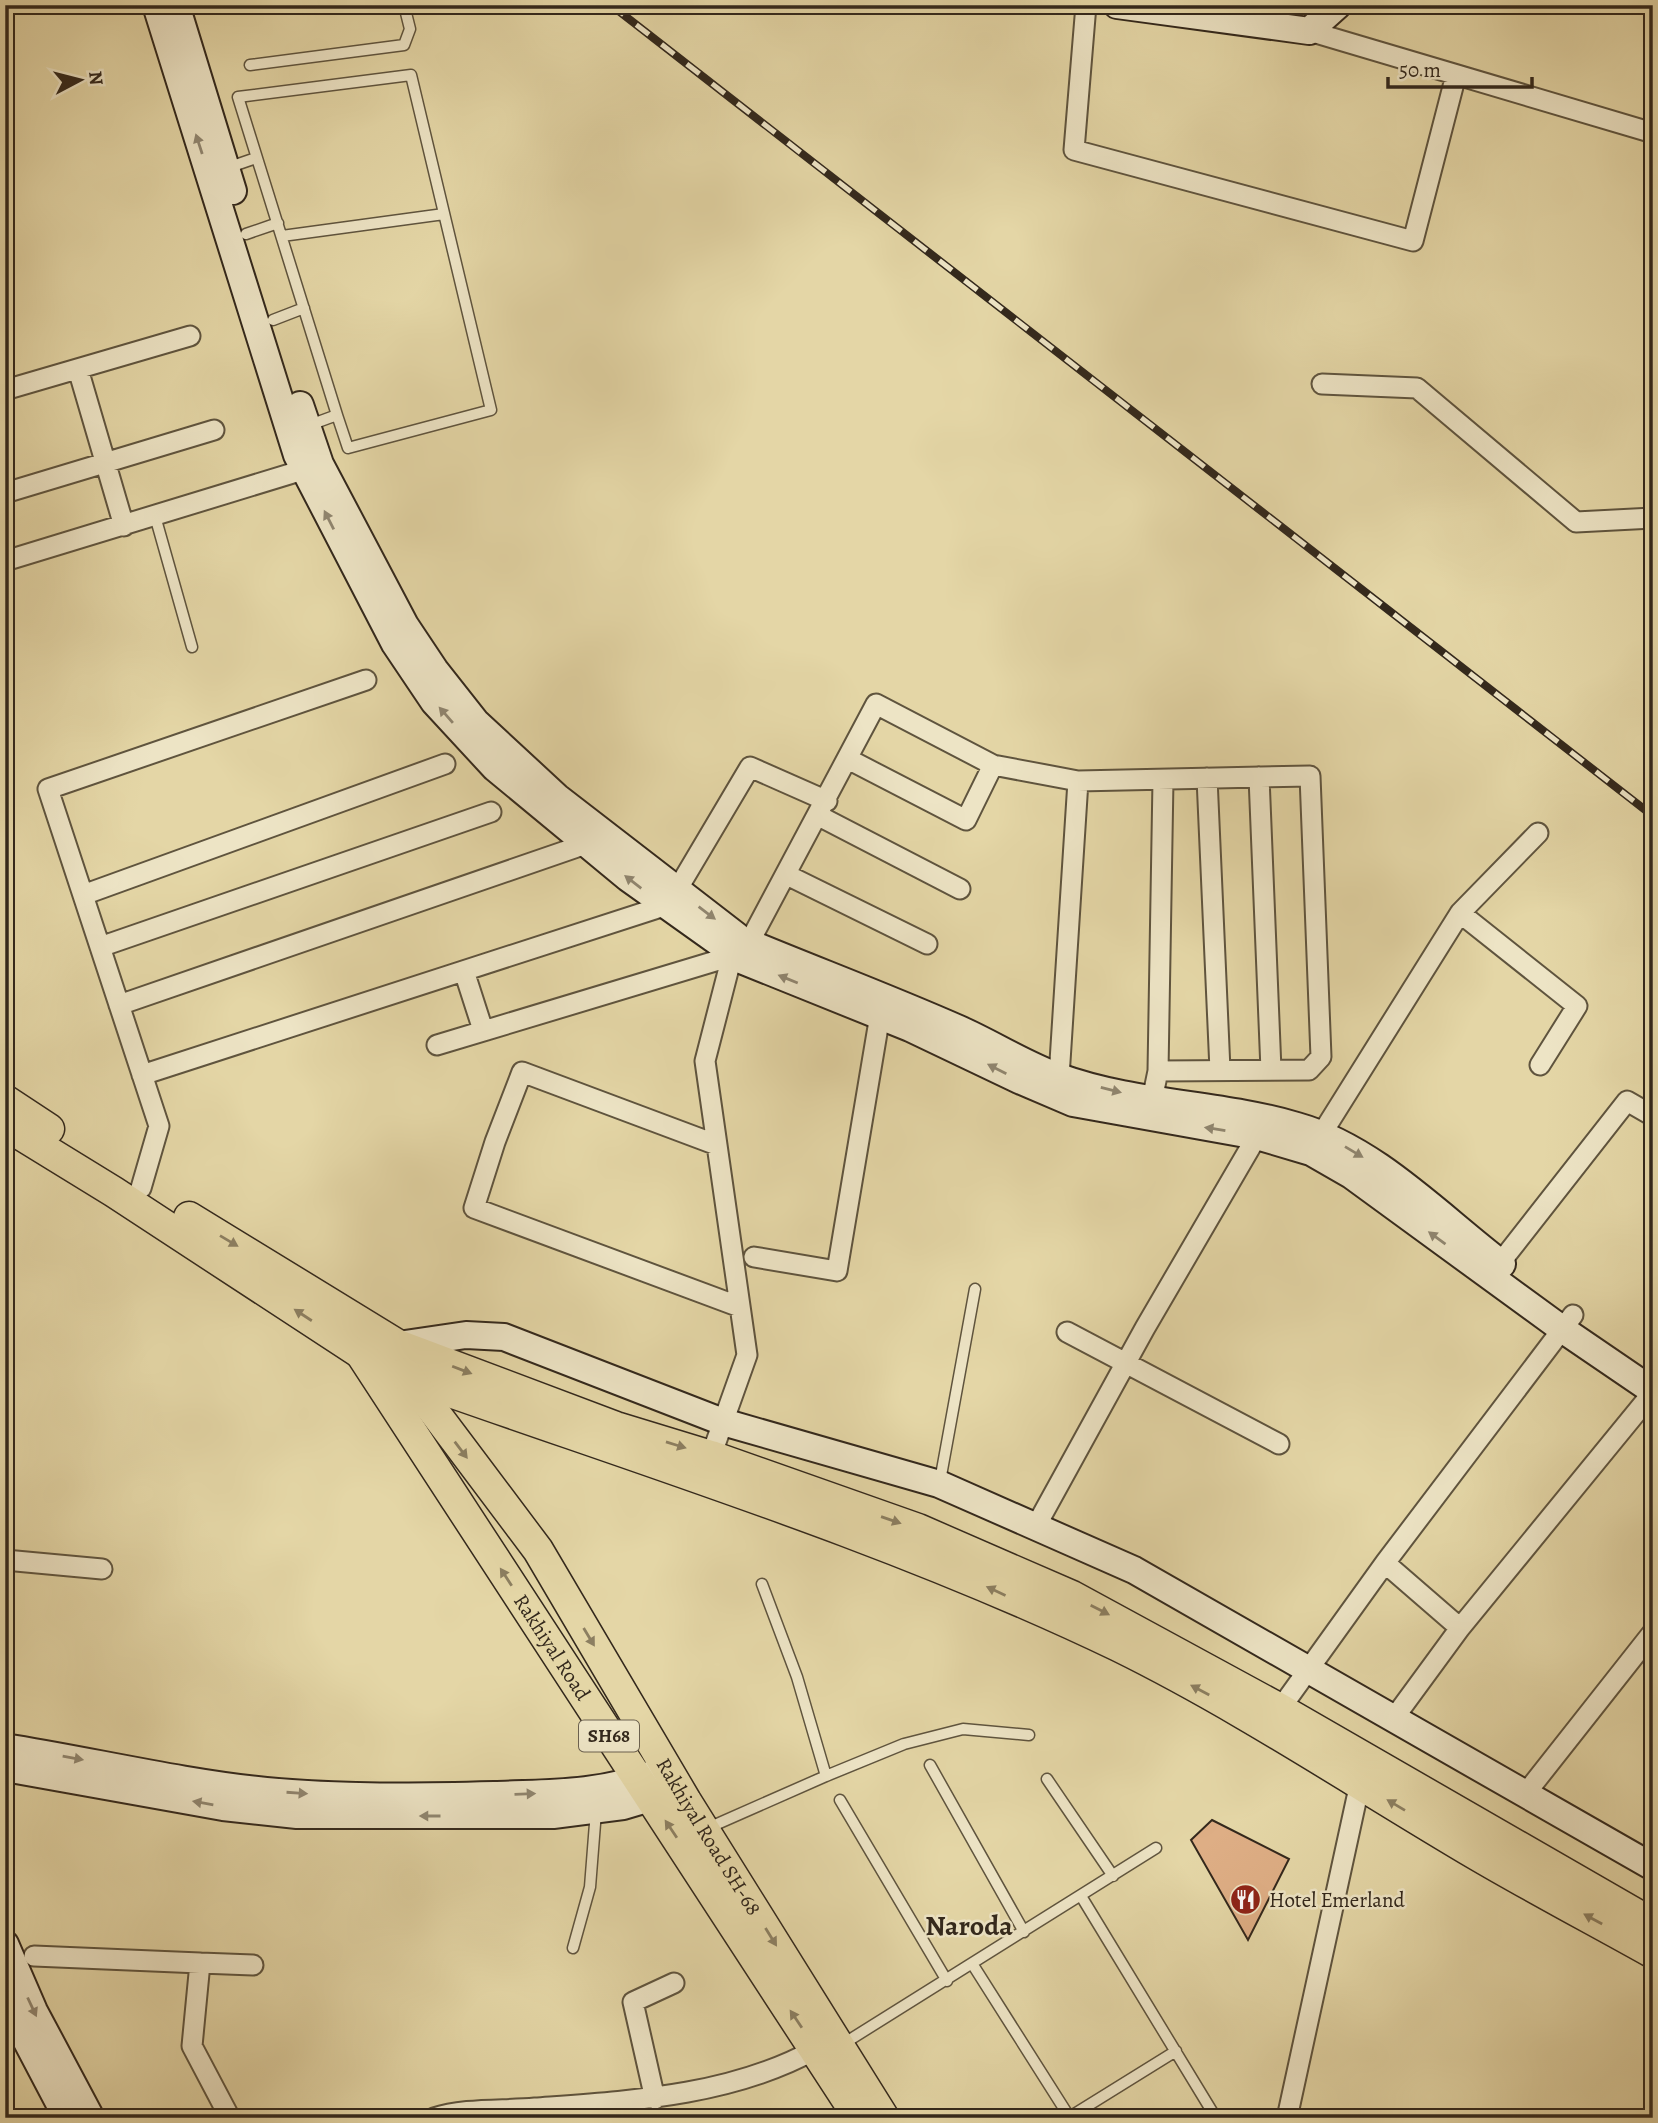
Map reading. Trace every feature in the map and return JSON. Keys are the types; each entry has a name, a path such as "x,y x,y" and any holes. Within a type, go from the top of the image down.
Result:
{"main road":[{"path":"5,1100 141,1188 398,1345 617,1427 711,1456 918,1529 1060,1590 1156,1639 1653,1924"},
{"path":"5,1125 114,1192 360,1353 405,1376 703,1479 955,1572 1119,1647 1215,1698 1478,1855 1653,1953"},
{"name":"Rakhiyal Road","path":"347,1314 360,1353 645,1790 828,2047 859,2118"},
{"name":"Rakhiyal Road SH-68","path":"398,1345 405,1376 538,1550 704,1830 828,2047 884,2118"}],"street":[{"path":"156,5 312,467 405,625 484,744 586,844 741,948 1073,1103 1257,1136 1297,1146 1331,1161 1568,1322 1653,1370"},
{"path":"176,5 306,426 312,467"},
{"path":"1086,5 1074,150 1413,242 1456,75"},
{"path":"1118,5 1225,13 1309,31 1653,133"},
{"path":"1309,31 1338,5"},
{"path":"5,390 190,336"},
{"path":"78,369 124,526"},
{"path":"1322,384 1417,388 1576,522 1653,518"},
{"path":"5,494 214,430"},
{"path":"5,561 312,467"},
{"path":"141,1188 159,1126 48,789 366,680"},
{"path":"711,1456 747,1355 705,1061 741,948 788,875 876,704 993,765 1078,781 1310,776 1321,1057 1309,1070 1158,1071"},
{"path":"484,744 557,797 670,898"},
{"path":"848,760 966,820 993,765"},
{"path":"83,895 444,764"},
{"path":"142,1075 464,971 670,898 750,767 960,889"},
{"path":"1259,776 1271,1070"},
{"path":"1207,779 1220,1070"},
{"path":"1152,1100 1158,1071 1163,780"},
{"path":"1059,1077 1078,781"},
{"path":"100,947 491,811"},
{"path":"1321,1135 1460,913 1538,833"},
{"path":"119,1005 586,844"},
{"path":"788,875 927,944"},
{"path":"1460,913 1577,1006 1540,1065"},
{"path":"437,1045 741,948 962,1030 1059,1077 1152,1100 1267,1119 1321,1135 1352,1150 1390,1176 1500,1263 1653,1391 1460,1628 1394,1718"},
{"path":"464,971 483,1030"},
{"path":"754,1257 837,1271 880,1015"},
{"path":"717,1145 522,1072 495,1142 474,1208 740,1307"},
{"path":"1500,1263 1627,1101 1653,1116"},
{"path":"1036,1526 1257,1136"},
{"path":"1280,1709 1385,1563 1568,1322"},
{"path":"1067,1332 1279,1444"},
{"path":"398,1345 466,1335 504,1337 723,1422 939,1484 1133,1570 1653,1867"},
{"path":"5,1560 102,1569"},
{"path":"1385,1563 1460,1628"},
{"path":"1526,1793 1653,1632"},
{"path":"5,1747 265,1791 597,1800"},
{"path":"5,1768 223,1807 297,1815 485,1817 597,1800 645,1790 673,1779"},
{"path":"1287,2118 1360,1783"},
{"path":"5,1944 34,2011 92,2118"},
{"path":"34,1956 253,1965"},
{"path":"200,1963 192,2046 230,2118"},
{"path":"655,2099 633,2002 674,1983"},
{"path":"5,2000 67,2118"},
{"path":"434,2118 655,2099 734,2081 793,2062 828,2047"}],"lane":[{"path":"250,65 404,45 411,29 404,5"},
{"path":"411,75 491,410 348,448 256,158 238,97 411,75"},
{"path":"226,169 256,158"},
{"path":"282,236 444,214"},
{"path":"246,234 278,223"},
{"path":"273,320 304,308"},
{"path":"306,426 337,415"},
{"path":"155,516 192,646"},
{"path":"939,1484 975,1289"},
{"path":"762,1584 797,1677 826,1776"},
{"path":"704,1830 904,1744 962,1729 1029,1735"},
{"path":"930,1765 1024,1932"},
{"path":"1047,1779 1112,1876"},
{"path":"573,1948 590,1886 597,1800"},
{"path":"840,1800 947,1981"},
{"path":"828,2047 947,1981 1156,1848"},
{"path":"1082,1896 1216,2118"},
{"path":"973,1965 1069,2118 1176,2050"}],"building":[{"name":"Hotel Emerland","path":"1212,1820 1289,1859 1248,1940 1191,1840"}],"railway":[{"path":"611,5 1653,816"}],"place":[{"name":"Hotel Emerland","path":"1246,1900"}],"district":[{"name":"Naroda","path":"969,1926"}]}
